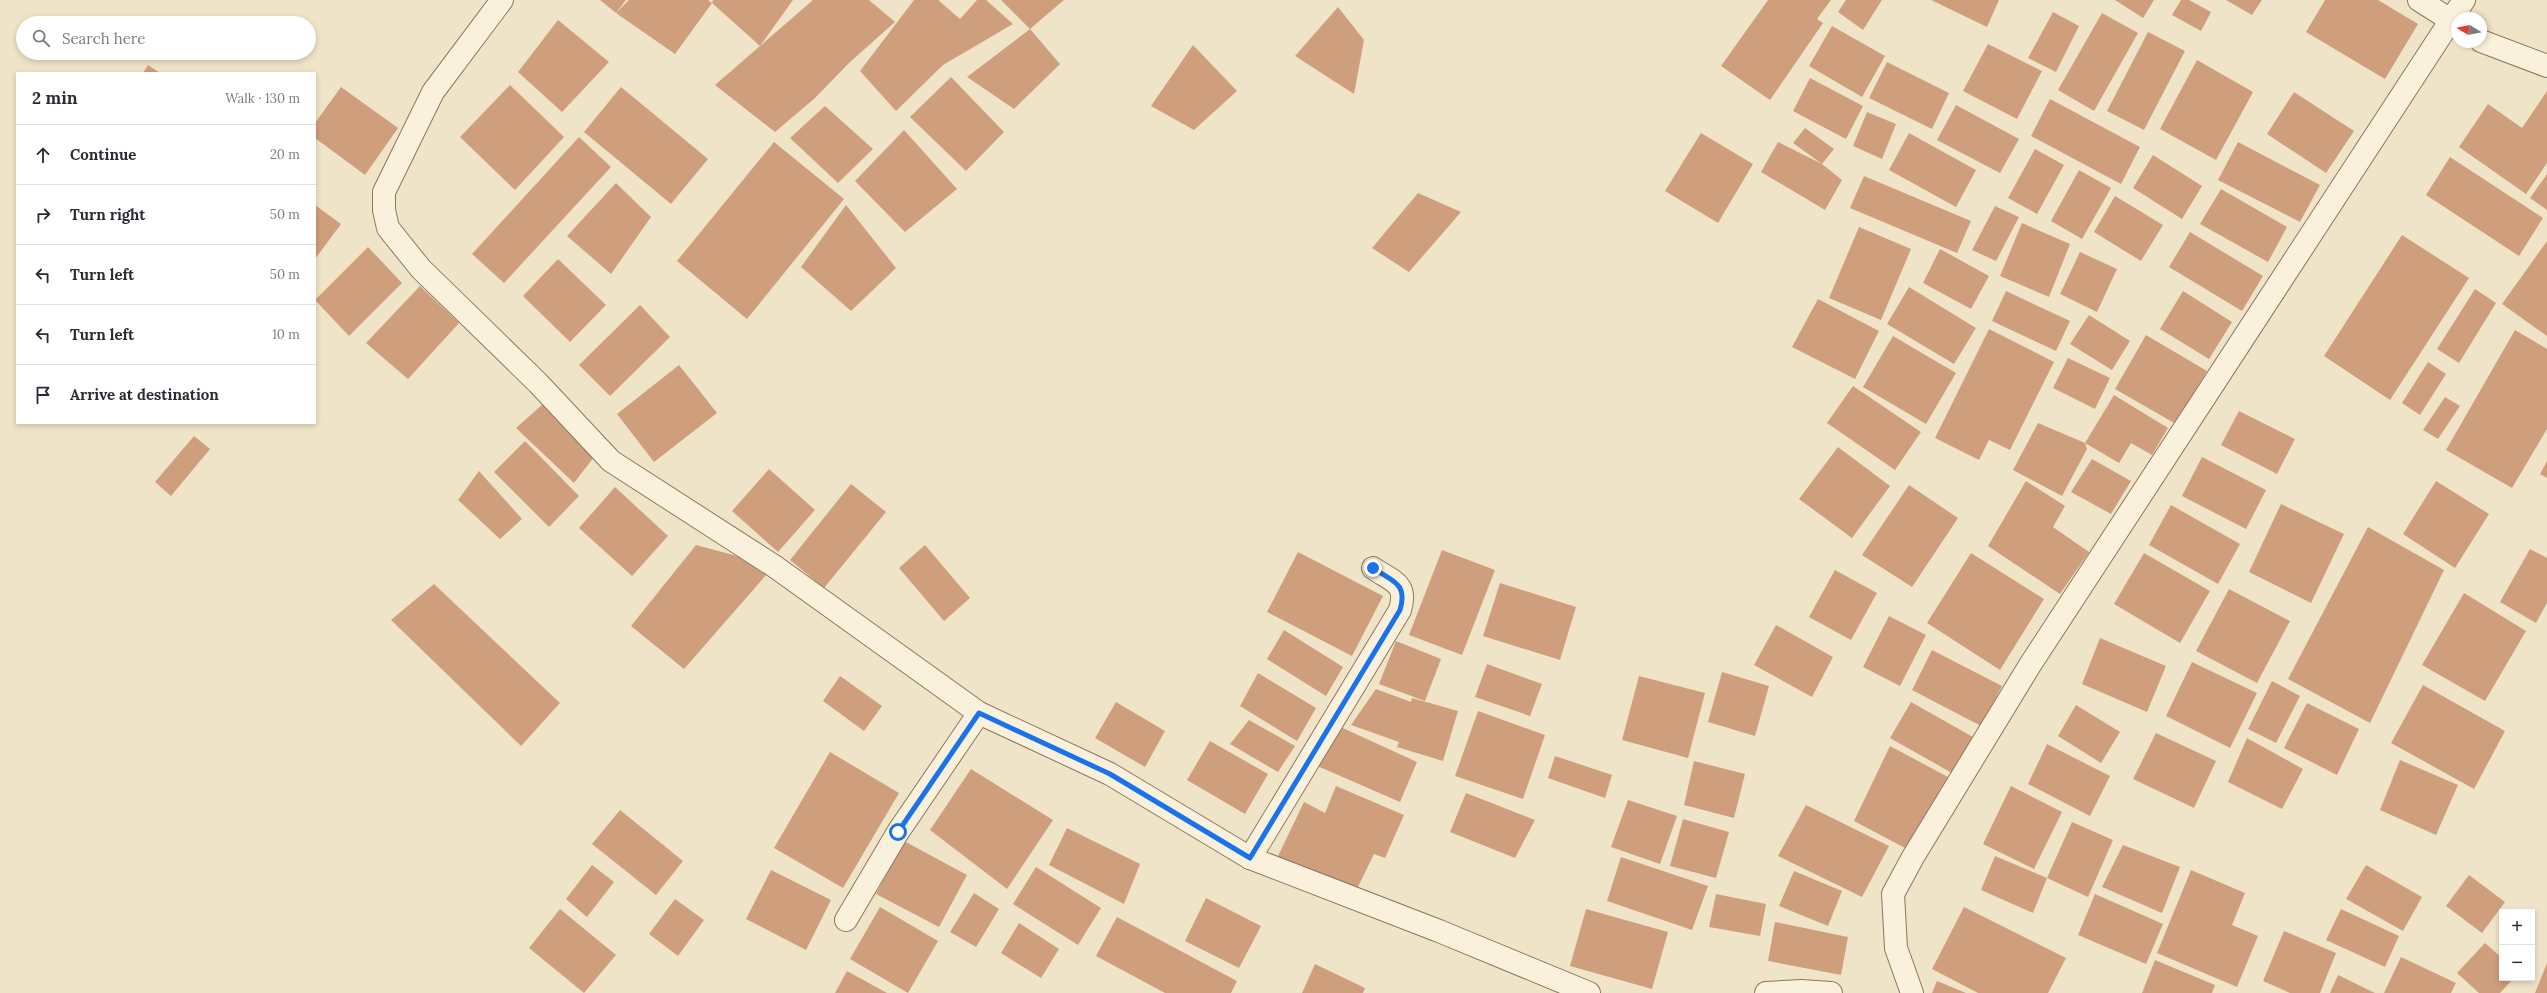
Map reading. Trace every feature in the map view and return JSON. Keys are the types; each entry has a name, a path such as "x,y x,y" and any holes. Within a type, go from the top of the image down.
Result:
{"street":[{"path":"502,0 433,92 384,192 384,210 388,228 421,270 538,383 611,461 774,566 979,713 1110,774 1250,858 1447,934 1589,993"},
{"path":"2419,0 2451,19"},
{"path":"2458,12 2464,0"},
{"path":"1912,993 1896,948 1893,894 1913,857 2030,665 2451,26"},
{"path":"2487,43 2547,66"},
{"path":"1250,858 1400,610 1404,596 1400,587 1373,568"},
{"path":"846,920 898,832 979,713"},
{"path":"1766,993 1801,991 1830,993"}],"building":[{"path":"600,0 626,0 616,13"},
{"path":"629,0 708,0 712,3 675,54 616,13"},
{"path":"713,0 793,0 760,46 712,3"},
{"path":"813,0 869,0 895,22 849,63 815,98 775,132 715,85"},
{"path":"914,0 938,0 960,19 977,0 986,0 1013,24 943,65 896,111 860,71"},
{"path":"1001,0 1064,0 1030,29"},
{"path":"1768,0 1831,0 1817,19 1823,23 1770,100 1721,66"},
{"path":"1846,0 1882,0 1863,30 1838,12"},
{"path":"1931,0 1999,0 1987,27"},
{"path":"2115,0 2154,0 2143,18"},
{"path":"2181,0 2189,0 2211,12 2201,31 2172,15"},
{"path":"2226,0 2262,0 2252,15"},
{"path":"2325,0 2378,0 2418,24 2385,79 2306,32"},
{"path":"1338,7 1364,40 1354,94 1295,56"},
{"path":"2053,12 2079,26 2056,72 2028,58"},
{"path":"2102,13 2138,33 2094,111 2058,90"},
{"path":"558,20 609,62 562,112 518,72"},
{"path":"1832,26 1885,56 1862,97 1809,66"},
{"path":"1030,29 1060,64 1014,109 967,77"},
{"path":"2148,32 2185,51 2144,130 2107,111"},
{"path":"1988,44 2042,71 2017,119 1963,91"},
{"path":"1193,45 1237,91 1194,130 1151,106"},
{"path":"2197,60 2253,92 2216,160 2160,129"},
{"path":"1887,62 1949,93 1932,129 1869,98"},
{"path":"148,65 158,72 144,72"},
{"path":"951,77 1004,132 966,171 910,117"},
{"path":"1810,78 1863,106 1846,139 1793,111"},
{"path":"510,85 564,137 515,190 460,137"},
{"path":"341,87 398,128 365,175 316,139 316,122"},
{"path":"621,87 708,159 671,204 584,132"},
{"path":"2547,91 2547,163 2526,194 2459,147 2488,104 2522,128"},
{"path":"2294,92 2354,131 2326,173 2267,134"},
{"path":"2050,99 2140,147 2121,184 2031,136"},
{"path":"1956,105 2019,139 2000,173 1937,140"},
{"path":"825,106 873,149 838,183 790,138"},
{"path":"1867,112 1896,124 1882,159 1853,146"},
{"path":"1805,128 1834,149 1822,164 1793,143"},
{"path":"904,130 957,189 905,232 855,181"},
{"path":"1701,133 1753,164 1718,223 1665,191"},
{"path":"1909,133 1976,170 1956,207 1889,170"},
{"path":"579,137 611,167 504,283 472,254"},
{"path":"774,142 844,199 747,319 677,261"},
{"path":"1778,142 1822,164 1842,180 1825,210 1761,172"},
{"path":"2238,142 2320,185 2300,222 2218,180"},
{"path":"2035,149 2064,165 2037,214 2008,198"},
{"path":"2153,155 2202,186 2182,219 2133,188"},
{"path":"2450,157 2543,218 2519,256 2426,195"},
{"path":"2079,170 2111,188 2082,239 2051,221"},
{"path":"2547,174 2547,210 2530,198"},
{"path":"1864,176 1971,221 1957,253 1850,208"},
{"path":"616,183 651,217 611,274 567,236"},
{"path":"2221,189 2287,227 2268,262 2200,224"},
{"path":"1418,193 1461,212 1409,272 1372,248"},
{"path":"2115,196 2163,225 2141,261 2094,232"},
{"path":"846,205 896,268 851,311 801,267"},
{"path":"316,206 341,224 316,258"},
{"path":"1995,206 2019,217 1996,261 1972,250"},
{"path":"2022,223 2070,244 2049,297 2000,276"},
{"path":"1859,227 1911,249 1881,320 1829,298"},
{"path":"2190,232 2263,276 2242,311 2169,267"},
{"path":"2402,235 2469,278 2390,400 2324,356"},
{"path":"2547,241 2547,336 2502,304"},
{"path":"368,247 402,283 349,336 316,301 316,299"},
{"path":"1940,249 1989,276 1971,309 1923,283"},
{"path":"2080,252 2117,269 2097,312 2060,294"},
{"path":"558,259 606,305 570,342 523,296"},
{"path":"420,286 459,323 408,379 366,343"},
{"path":"1909,287 1976,328 1954,364 1887,324"},
{"path":"2475,289 2496,303 2459,363 2437,349"},
{"path":"2006,291 2070,321 2056,351 1992,321"},
{"path":"2183,291 2232,322 2209,359 2160,329"},
{"path":"1818,299 1879,331 1855,379 1792,347"},
{"path":"640,305 670,337 610,396 579,365"},
{"path":"2089,315 2130,341 2112,370 2070,344"},
{"path":"1989,329 2054,362 2010,450 1989,440 1979,460 1935,438"},
{"path":"2515,330 2547,349 2547,429 2512,488 2446,450"},
{"path":"2146,335 2207,371 2176,424 2115,389"},
{"path":"1893,336 1956,373 1926,424 1863,387"},
{"path":"2068,358 2110,378 2095,409 2053,388"},
{"path":"2428,362 2446,374 2420,415 2402,403"},
{"path":"679,365 717,413 654,462 617,414"},
{"path":"1853,386 1921,432 1895,470 1827,423"},
{"path":"2114,395 2168,428 2152,455 2131,443 2119,463 2085,443"},
{"path":"2445,397 2460,406 2438,439 2423,430"},
{"path":"543,404 594,457 574,483 516,428"},
{"path":"2239,411 2295,439 2277,474 2221,445"},
{"path":"2038,423 2085,443 2087,449 2062,496 2013,470"},
{"path":"194,436 210,449 171,496 155,482"},
{"path":"525,441 579,496 549,527 494,472"},
{"path":"1838,447 1890,486 1852,538 1799,499"},
{"path":"2202,457 2266,490 2246,529 2182,496"},
{"path":"2092,459 2131,481 2111,514 2071,492"},
{"path":"2547,461 2547,478 2540,474"},
{"path":"769,469 815,510 778,552 732,511"},
{"path":"479,471 522,519 500,539 458,500"},
{"path":"2026,481 2065,506 2053,527 2089,552 2060,594 1988,546"},
{"path":"2436,481 2489,514 2455,568 2403,534"},
{"path":"851,484 886,512 824,588 790,560"},
{"path":"1909,485 1958,518 1912,587 1862,555"},
{"path":"615,487 668,536 632,576 579,528"},
{"path":"2281,504 2344,534 2311,603 2249,572"},
{"path":"2171,505 2240,544 2218,584 2149,545"},
{"path":"2368,527 2444,570 2370,723 2288,679"},
{"path":"696,545 774,566 684,669 631,626"},
{"path":"925,545 970,598 944,621 899,568"},
{"path":"2530,549 2547,558 2547,603 2536,623 2500,602"},
{"path":"1442,550 1495,570 1462,655 1409,635"},
{"path":"1298,552 1383,596 1352,656 1267,612"},
{"path":"1971,553 2044,599 2000,670 1927,623"},
{"path":"2144,553 2210,591 2180,643 2114,604"},
{"path":"1835,570 1877,593 1851,640 1809,617"},
{"path":"1500,583 1576,607 1560,660 1483,636"},
{"path":"434,584 560,703 521,746 391,620"},
{"path":"2229,589 2290,621 2257,683 2196,651"},
{"path":"2464,593 2526,631 2485,701 2422,665"},
{"path":"1889,616 1926,635 1900,686 1863,667"},
{"path":"1776,625 1833,657 1812,697 1754,665"},
{"path":"1284,630 1343,667 1326,696 1267,659"},
{"path":"2100,638 2166,666 2147,712 2082,684"},
{"path":"1396,641 1441,659 1425,701 1379,684"},
{"path":"1932,650 2002,686 1981,726 1912,690"},
{"path":"2192,662 2257,693 2230,748 2166,716"},
{"path":"1487,664 1542,684 1530,716 1475,697"},
{"path":"1722,672 1769,686 1755,736 1708,722"},
{"path":"1258,673 1316,708 1297,741 1240,706"},
{"path":"840,676 882,706 864,731 823,701"},
{"path":"1639,676 1705,693 1688,758 1622,740"},
{"path":"2272,681 2300,696 2276,743 2248,729"},
{"path":"2423,685 2505,731 2474,789 2391,743"},
{"path":"1376,689 1411,702 1412,698 1458,711 1443,761 1397,747 1399,742 1351,725"},
{"path":"1116,702 1165,731 1145,767 1095,738"},
{"path":"1911,702 1973,737 1952,773 1890,738"},
{"path":"2307,703 2359,729 2337,775 2284,748"},
{"path":"2076,705 2120,732 2101,763 2058,736"},
{"path":"1478,711 1545,735 1523,799 1455,776"},
{"path":"1249,720 1295,746 1278,772 1230,744"},
{"path":"1334,724 1417,762 1400,802 1315,765"},
{"path":"2156,733 2216,761 2194,808 2133,779"},
{"path":"2247,738 2303,769 2282,809 2228,782"},
{"path":"1210,741 1268,774 1245,814 1187,780"},
{"path":"2047,744 2110,776 2090,816 2028,784"},
{"path":"1890,746 1948,777 1905,848 1854,821"},
{"path":"830,752 899,793 843,888 774,848"},
{"path":"1555,756 1612,775 1605,798 1548,778"},
{"path":"2400,760 2458,785 2436,835 2380,810"},
{"path":"1694,761 1745,774 1734,818 1684,805"},
{"path":"971,769 1053,820 1007,889 930,830"},
{"path":"1336,786 1404,815 1385,858 1374,854 1355,893 1278,856 1304,802 1325,813"},
{"path":"2011,786 2062,812 2034,869 1983,844"},
{"path":"1466,793 1535,820 1515,858 1450,832"},
{"path":"1628,800 1677,816 1660,864 1611,847"},
{"path":"1806,805 1889,846 1862,897 1778,856"},
{"path":"620,810 683,861 656,895 592,844"},
{"path":"1683,819 1729,832 1716,878 1670,866"},
{"path":"2072,822 2113,840 2088,897 2047,878"},
{"path":"1067,828 1140,864 1124,904 1049,865"},
{"path":"904,841 967,875 939,927 876,894"},
{"path":"2123,845 2180,867 2162,913 2102,887"},
{"path":"1995,856 2047,878 2033,913 1981,890"},
{"path":"1621,857 1708,886 1692,930 1607,901"},
{"path":"592,865 614,882 587,917 566,899"},
{"path":"2366,865 2422,897 2403,931 2346,899"},
{"path":"1036,867 1101,908 1078,945 1013,904"},
{"path":"771,870 831,900 806,950 746,919"},
{"path":"2191,870 2245,893 2232,925 2258,936 2237,987 2157,953"},
{"path":"1794,871 1842,891 1828,926 1779,906"},
{"path":"2469,875 2505,902 2482,933 2446,906"},
{"path":"974,893 999,909 976,947 950,932"},
{"path":"1716,894 1766,904 1760,936 1709,927"},
{"path":"2095,894 2163,924 2146,964 2078,935"},
{"path":"1206,898 1261,926 1239,968 1185,941"},
{"path":"675,899 704,920 678,956 649,934"},
{"path":"880,907 938,941 908,993 850,959"},
{"path":"1964,907 2066,958 2048,993 1978,993 1932,969"},
{"path":"560,909 616,955 584,993 529,948"},
{"path":"1586,909 1668,932 1652,989 1570,966"},
{"path":"2341,909 2399,936 2385,967 2326,940"},
{"path":"1117,917 1237,981 1231,993 1165,993 1096,956"},
{"path":"1775,922 1848,937 1841,975 1768,961"},
{"path":"1019,923 1059,949 1041,978 1001,953"},
{"path":"2284,931 2336,953 2320,993 2290,993 2263,981"},
{"path":"2485,943 2499,955 2499,981 2511,981 2500,993 2479,993 2457,973"},
{"path":"2401,957 2456,983 2451,993 2384,993"},
{"path":"2155,960 2215,985 2212,993 2142,993"},
{"path":"2547,963 2547,993 2535,993"},
{"path":"1315,964 1365,988 1363,993 1302,993"},
{"path":"847,971 887,993 835,993"},
{"path":"2338,975 2375,993 2330,993"},
{"path":"1937,981 1966,993 1932,993"}],"route":[{"path":"898,832 979,713 1110,774 1250,858 1346,696 1400,610 1404,596 1400,587 1373,568"}]}
